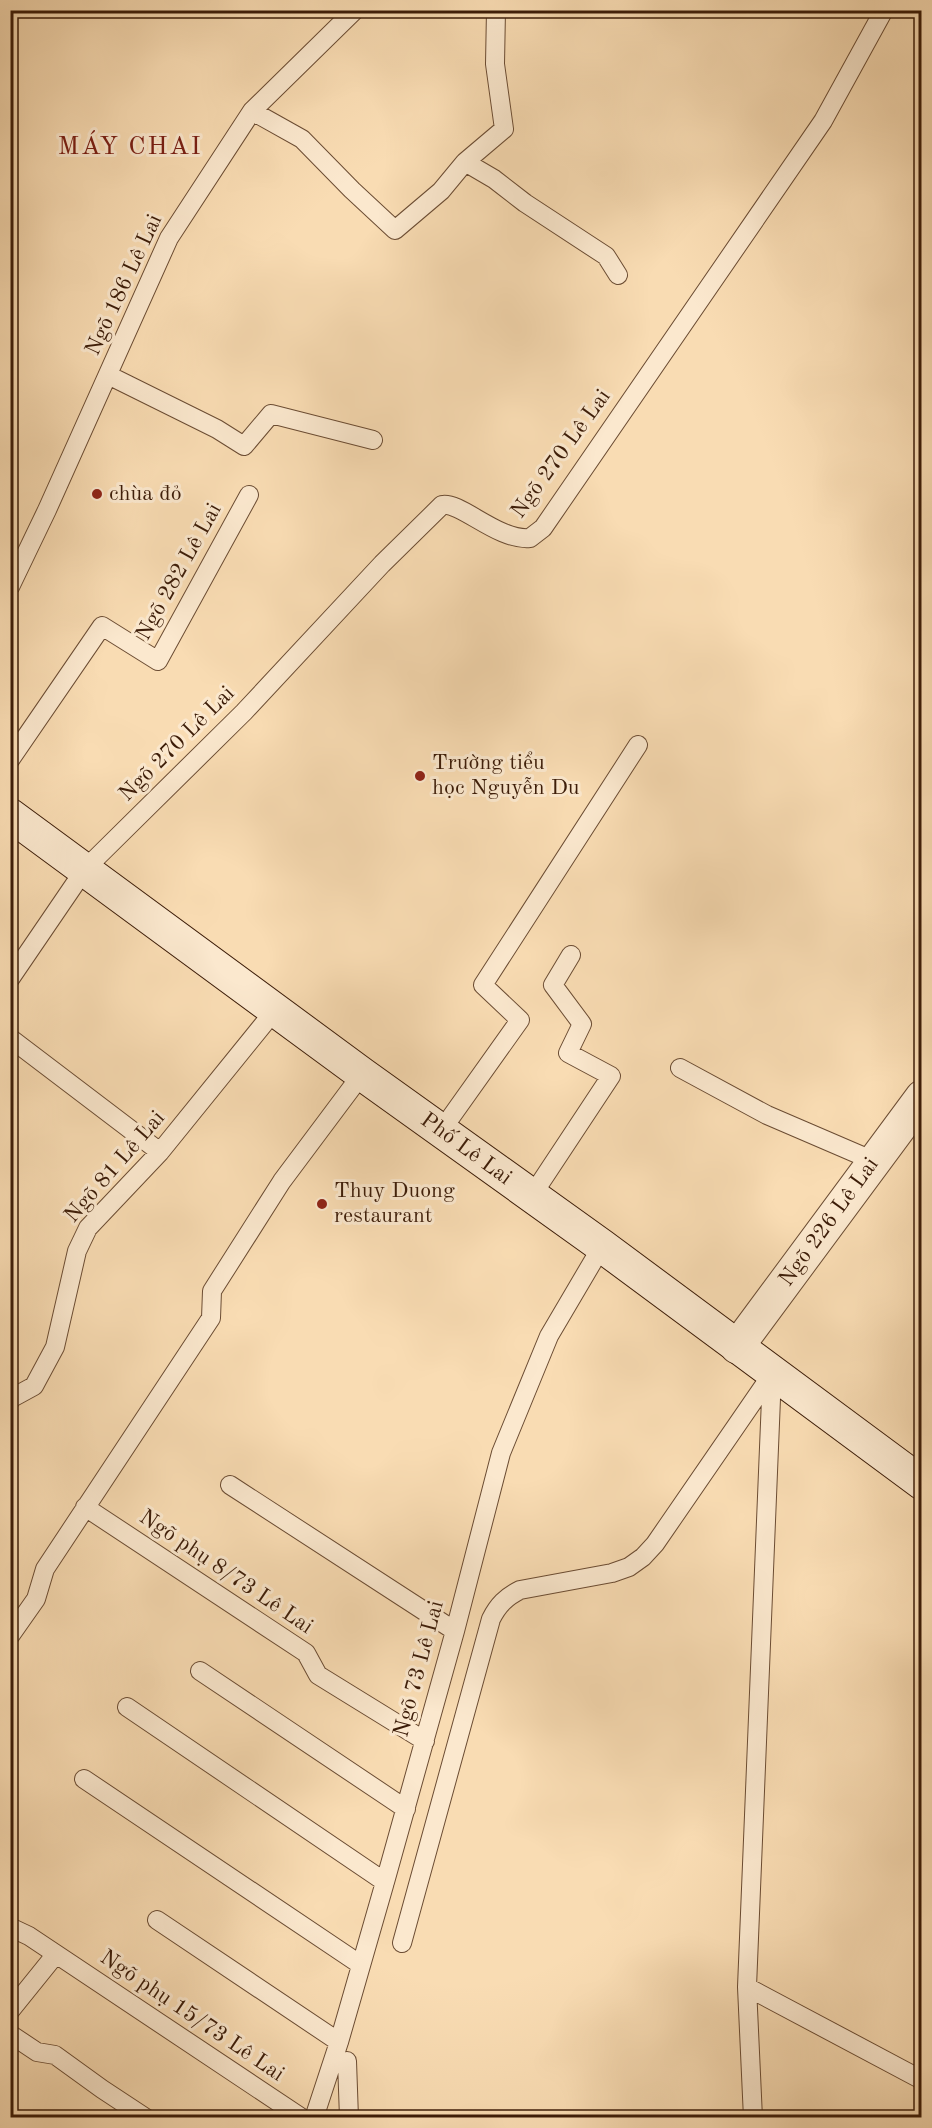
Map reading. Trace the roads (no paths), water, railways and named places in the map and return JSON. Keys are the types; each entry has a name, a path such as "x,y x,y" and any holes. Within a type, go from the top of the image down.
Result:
{"street":[{"name":"Phố Lê Lai","path":"10,815 362,1074 602,1246 921,1483"},
{"name":"Ngõ 226 Lê Lai","path":"737,1347 921,1097"}],"lane":[{"name":"Ngõ 186 Lê Lai","path":"10,587 169,238 252,111 355,10"},
{"path":"252,111 302,139 394,230 441,191 465,162 504,129 495,64 496,10"},
{"name":"Ngõ 270 Lê Lai","path":"85,869 244,712 382,564 442,505 452,506 486,526 517,538 530,538 543,528 823,121 884,10"},
{"path":"465,162 494,179 525,203 606,256 618,275"},
{"path":"108,375 217,429 244,446 271,414 373,440"},
{"name":"Ngõ 282 Lê Lai","path":"10,760 102,626 158,661 249,495"},
{"path":"441,1131 520,1020 483,985 638,745"},
{"path":"10,979 85,869"},
{"path":"531,1197 611,1076 568,1053 582,1024 553,985 571,955"},
{"name":"Ngõ 81 Lê Lai","path":"11,1398 34,1386 55,1347 77,1251 88,1227 160,1152 275,1010"},
{"path":"10,1038 160,1152"},
{"path":"680,1068 767,1115 874,1161"},
{"path":"10,1636 36,1599 45,1569 211,1318 212,1291 282,1181 362,1074"},
{"name":"Ngõ 73 Lê Lai","path":"314,2118 339,2042 406,1809 501,1453 549,1336 602,1246"},
{"path":"402,1943 491,1619 497,1606 508,1596 520,1590 612,1573 629,1567 643,1557 655,1544 772,1374"},
{"path":"753,2118 747,1987 772,1374"},
{"path":"230,1485 454,1631"},
{"name":"Ngõ phụ 8/73 Lê Lai","path":"85,1508 306,1653 318,1675 424,1741"},
{"path":"200,1671 406,1809"},
{"path":"127,1707 385,1882"},
{"path":"84,1779 361,1965"},
{"path":"157,1920 339,2042"},
{"name":"Ngõ phụ 15/73 Lê Lai","path":"10,1928 30,1936 302,2118"},
{"path":"10,2011 56,1954"},
{"path":"747,1987 921,2080"},
{"path":"10,2034 37,2052 54,2055 146,2118"},
{"path":"347,2061 349,2118"}],"place":[{"name":"chùa đỏ","path":"97,494"},
{"name":"Trường tiểu học Nguyễn Du","path":"420,776"},
{"name":"Thuy Duong restaurant","path":"322,1204"}],"district":[{"name":"MÁY CHAI","path":"130,147"}]}
